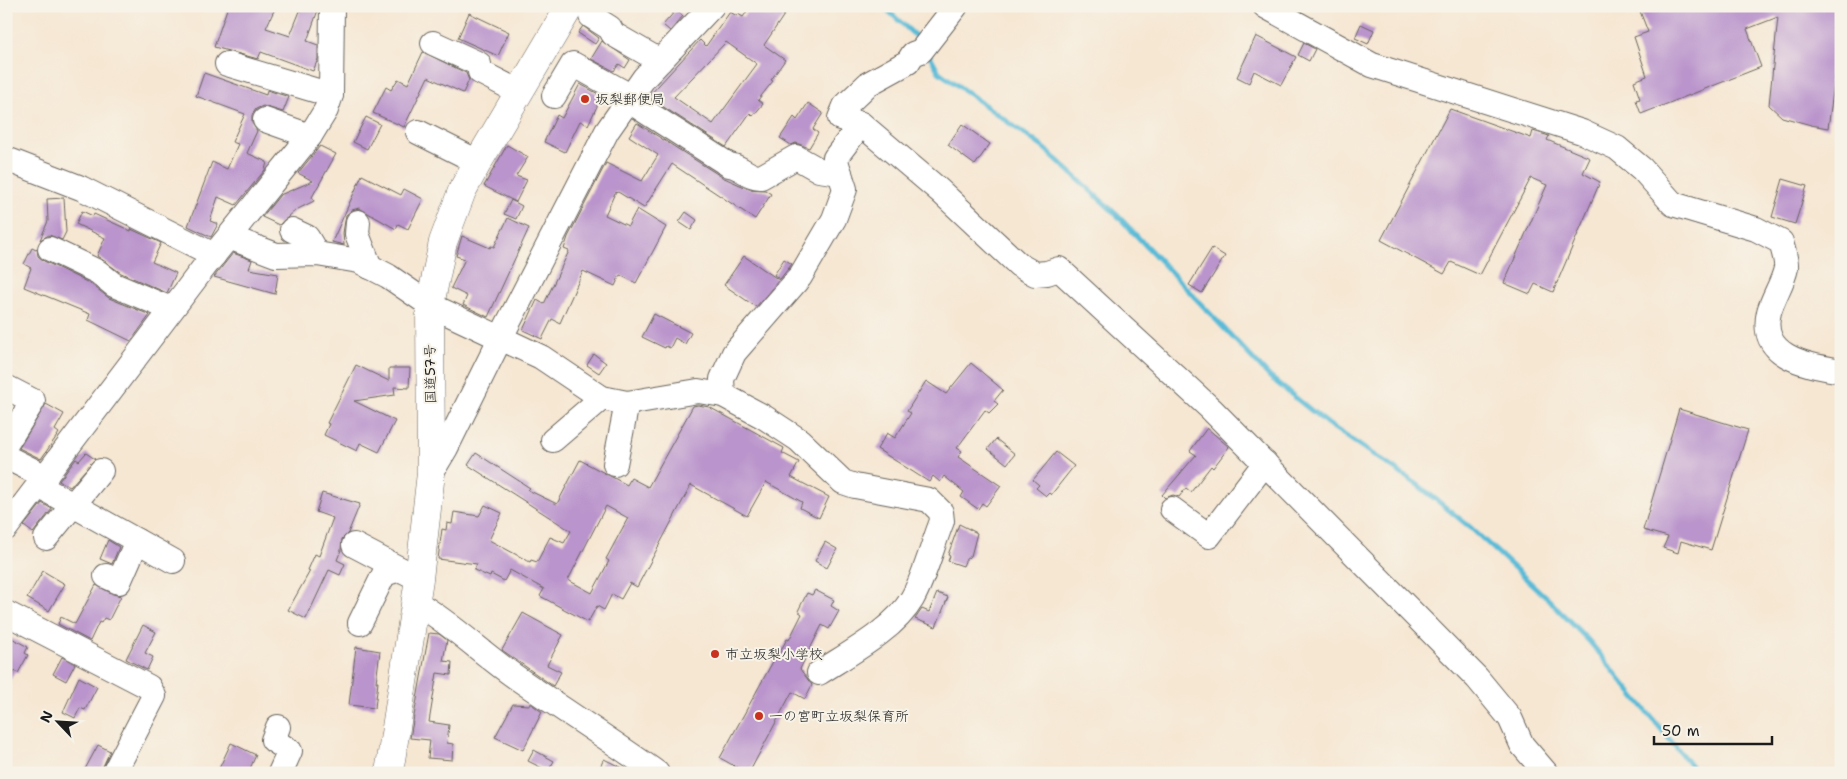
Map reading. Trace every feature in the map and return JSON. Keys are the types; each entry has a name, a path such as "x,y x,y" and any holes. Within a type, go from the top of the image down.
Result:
{"highway":[{"name":"国道57号","path":"389,773 411,583 431,473 430,305 443,242 462,191 519,92 581,11"}],"street":[{"path":"431,473 450,440 500,338 607,131 644,78 712,6"},
{"path":"956,6 921,51 913,54 908,62 868,84 845,106 840,118 861,124 940,191 1019,264 1035,274 1059,269 1210,409 1477,678 1510,718 1522,745 1538,766 1546,773"},
{"path":"1265,6 1372,65 1582,132 1617,148 1642,169 1673,204 1756,229 1781,242 1786,267 1769,313 1770,337 1782,354 1805,364 1841,371"},
{"path":"6,528 209,260 307,141 326,110 331,95 330,7"},
{"path":"581,11 610,28 613,34 660,61"},
{"path":"433,43 479,64 480,72 519,92"},
{"path":"227,64 331,95"},
{"path":"554,96 573,64 630,99 729,165 737,165 756,177 761,177 796,157 819,170 840,173"},
{"path":"291,119 307,141 269,132 262,128 291,119"},
{"path":"723,395 722,379 734,353 800,278 834,220 846,189 835,158 861,124"},
{"path":"418,132 478,162"},
{"path":"6,159 81,188 209,260"},
{"path":"358,222 357,234 370,267"},
{"path":"292,230 307,236 317,254"},
{"path":"229,236 276,255 317,254 348,258 370,267 430,305 541,357 602,398 627,404 698,391 723,395 764,417 799,440 843,482 855,486 922,497 929,500 941,512 942,521 911,600 895,620 819,673"},
{"path":"50,249 98,272 114,285 171,309"},
{"path":"172,253 209,260"},
{"path":"6,388 33,401 6,444"},
{"path":"553,440 602,398"},
{"path":"615,464 627,404"},
{"path":"6,457 72,505 173,561"},
{"path":"1172,510 1209,536 1265,463"},
{"path":"46,538 101,471"},
{"path":"106,576 119,582 137,541"},
{"path":"354,545 411,583 442,618 519,680 573,714 657,773"},
{"path":"360,623 384,574 411,583"},
{"path":"6,612 149,687 154,696 114,773"},
{"path":"278,728 273,740 290,750 280,773"}],"building":[{"path":"228,6 276,6 266,28 290,36 302,6 318,10 307,41 318,45 318,59 313,71 261,52 258,59 214,47"},
{"path":"751,6 790,6 764,45 785,60 771,80 773,81 758,100 763,104 753,116 750,113 726,147 648,97 700,40 706,46 730,12 743,17","holes":["726,42 757,64 713,124 674,97"]},
{"path":"1638,6 1841,6 1841,35 1828,128 1782,117 1769,105 1778,17 1747,29 1761,67 1641,114 1636,100 1640,99 1634,81 1647,76 1634,37 1648,32"},
{"path":"676,10 683,16 670,31 663,25"},
{"path":"469,13 509,32 498,56 458,38"},
{"path":"1361,24 1374,30 1368,44 1355,38"},
{"path":"583,26 599,38 595,44 578,33"},
{"path":"1256,36 1296,57 1281,85 1254,71 1249,83 1237,77"},
{"path":"602,41 630,60 625,68 619,64 614,71 591,59"},
{"path":"1304,43 1315,49 1309,61 1298,55"},
{"path":"423,52 466,73 469,80 463,93 428,77 404,127 373,113 386,87 391,90 398,79 408,84"},
{"path":"204,73 266,95 267,90 289,97 283,112 263,106 256,109 252,115 252,123 257,131 247,153 267,162 265,170 236,205 218,197 210,221 218,224 211,237 188,226 212,162 227,169 238,144 232,142 245,114 196,96"},
{"path":"580,84 602,96 588,125 580,121 565,152 544,142 557,115 562,118"},
{"path":"808,103 823,113 813,129 818,133 809,148 796,143 791,145 780,138 794,117 797,120"},
{"path":"1450,109 1531,138 1533,131 1549,136 1547,140 1590,158 1583,173 1600,182 1553,292 1535,284 1530,294 1504,283 1547,185 1531,178 1480,275 1451,262 1444,274 1381,240"},
{"path":"366,117 380,124 367,149 353,142"},
{"path":"637,123 722,177 749,189 765,190 771,194 755,219 672,164 644,208 618,192 615,193 605,215 628,226 637,209 666,227 636,283 620,275 615,286 583,271 560,323 552,319 542,339 523,330 537,300 544,304 569,251 564,249 568,237 606,163 642,181 658,155 629,136"},
{"path":"962,124 990,144 975,165 948,145"},
{"path":"507,145 528,157 516,176 527,180 516,202 484,186"},
{"path":"320,146 336,154 312,197 314,201 296,210 279,225 262,217 280,195 313,181 298,173"},
{"path":"362,175 401,195 404,189 423,199 408,229 398,224 396,229 359,208 352,210 346,215 343,233 344,245 332,242"},
{"path":"1783,179 1807,186 1795,224 1772,217"},
{"path":"64,198 66,232 62,240 49,235 40,240 48,221 47,199"},
{"path":"511,200 522,206 516,219 504,214"},
{"path":"82,211 93,216 94,214 161,243 152,262 176,273 167,293 121,273 97,256 105,238 76,224"},
{"path":"686,212 697,220 691,230 679,222"},
{"path":"508,218 529,228 488,317 463,305 467,296 451,288 465,259 456,256 462,236 490,248 491,246 494,247"},
{"path":"32,248 36,250 37,248 38,256 44,261 91,284 109,298 150,315 131,341 88,320 90,314 24,287 31,268 24,264"},
{"path":"1212,248 1225,256 1202,293 1189,285"},
{"path":"233,253 252,260 249,269 278,274 275,294 214,277"},
{"path":"744,256 779,280 756,307 724,285"},
{"path":"784,259 792,264 780,279 774,275"},
{"path":"654,314 691,333 685,344 675,338 670,348 666,346 665,348 642,337"},
{"path":"594,354 606,363 599,373 587,365"},
{"path":"971,363 1003,390 994,401 998,404 989,413 985,410 957,448 962,451 958,457 1001,486 986,506 982,503 978,509 961,497 964,492 944,476 940,482 933,476 929,482 877,449 887,433 895,438 911,413 907,411 926,381 946,394"},
{"path":"356,365 389,381 389,368 410,368 409,388 394,387 395,395 354,401 395,421 379,452 360,443 357,451 324,435 329,424 327,423"},
{"path":"46,404 64,414 55,430 59,433 41,459 19,448"},
{"path":"693,406 709,407 784,448 782,453 799,462 791,477 829,497 819,518 800,508 802,502 766,482 747,516 691,485 637,587 630,583 621,599 612,594 604,610 597,606 588,622 540,596 544,589 510,570 504,581 491,574 490,577 474,570 477,564 438,559 442,529 446,530 447,523 452,524 454,512 479,516 485,505 502,513 489,540 530,562 531,560 537,562 550,537 564,543 571,531 468,465 476,453 530,488 528,490 557,504 580,460 627,485 631,478 648,487","holes":["606,506 628,518 606,559 609,561 592,593 568,580"]},
{"path":"1679,409 1748,430 1711,550 1681,541 1678,553 1663,548 1668,537 1643,530"},
{"path":"1207,428 1229,447 1191,492 1186,488 1179,497 1173,495 1165,498 1162,495 1196,455 1190,451"},
{"path":"996,439 1015,454 1007,464 988,449"},
{"path":"1056,452 1074,466 1051,495 1049,493 1046,496 1036,488 1039,485 1033,480"},
{"path":"86,453 95,459 70,487 59,481 76,459 79,461"},
{"path":"322,493 360,504 348,533 342,539 341,550 337,560 345,564 340,575 329,570 306,619 288,610 310,571 308,570 315,554 319,556 333,518 316,512"},
{"path":"42,503 52,509 33,533 24,526"},
{"path":"959,524 977,533 971,556 966,559 963,566 948,561 950,556 948,555"},
{"path":"108,540 119,547 112,564 100,559"},
{"path":"825,542 837,549 827,568 815,561"},
{"path":"43,571 65,584 49,611 27,598"},
{"path":"96,585 121,596 109,620 104,618 101,623 99,622 90,641 58,624 61,617 75,624"},
{"path":"815,590 834,600 831,606 839,611 829,629 822,625 800,669 812,685 805,699 792,692 749,773 747,773 720,758 776,656 787,639 789,640 802,614 798,611 807,593 812,595"},
{"path":"937,593 948,597 936,627 915,619 922,609 929,612"},
{"path":"523,613 563,635 547,665 561,672 553,686 502,650"},
{"path":"143,625 156,632 145,653 153,657 147,670 126,659"},
{"path":"429,633 439,634 447,640 443,661 452,662 451,675 437,673 429,722 449,725 447,743 453,744 452,760 428,758 430,740 410,738"},
{"path":"6,635 28,647 25,653 28,655 18,673 15,671 6,687"},
{"path":"356,647 380,651 375,708 349,705"},
{"path":"62,657 75,664 66,681 53,674"},
{"path":"79,677 97,687 85,710 80,708 75,718 63,712"},
{"path":"530,703 542,712 523,750 495,737 513,704 530,705"},
{"path":"231,743 256,755 248,773 217,773"},
{"path":"98,745 110,751 100,773 83,773"},
{"path":"534,750 554,761 548,771 528,761"},
{"path":"604,759 632,773 597,773"}],"waterway":[{"path":"883,6 921,41"},
{"path":"928,52 939,72 1044,148 1117,215 1270,377 1328,424 1418,485 1471,528 1549,600 1589,641 1697,773"}],"place":[{"name":"坂梨郵便局","path":"585,99"},
{"name":"市立坂梨小学校","path":"715,654"},
{"name":"一の宮町立坂梨保育所","path":"759,716"}]}
